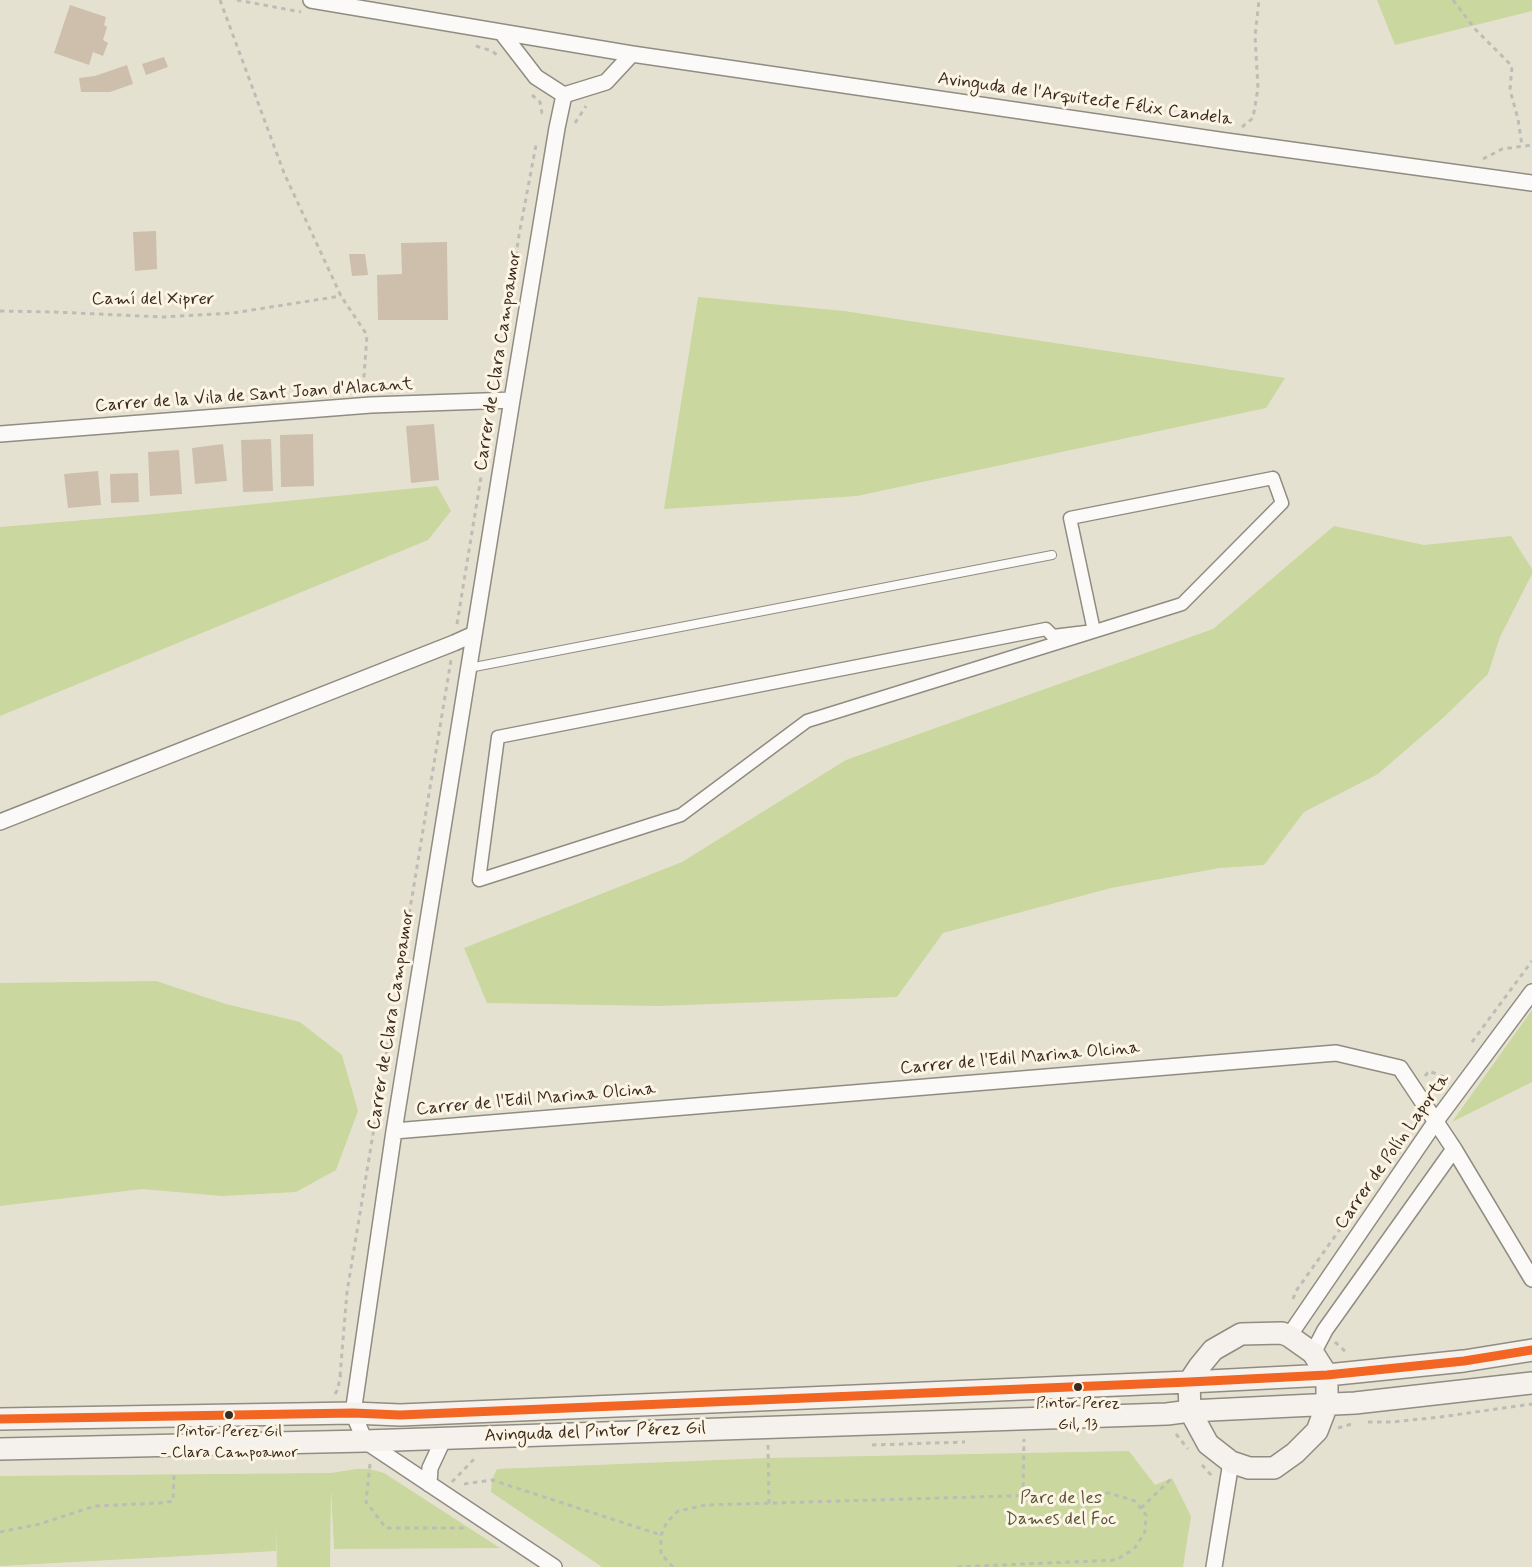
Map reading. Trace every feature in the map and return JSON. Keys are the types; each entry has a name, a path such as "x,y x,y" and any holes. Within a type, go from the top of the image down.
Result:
{"main road":[{"path":"1282,1333 1313,1353 1327,1375 1328,1405 1317,1431 1295,1453 1274,1468 1249,1468 1230,1472 1208,1444 1190,1411 1189,1382 1199,1366 1213,1350 1241,1334 1282,1333"},
{"name":"Avinguda del Pintor Pérez Gil","path":"0,1419 353,1413 400,1415 1189,1382 1327,1375 1464,1361 1532,1350"},
{"name":"Avinguda del Pintor Pérez Gil","path":"0,1449 368,1451 444,1438 1155,1414 1328,1405 1532,1383"}],"street":[{"name":"Avinguda de l'Arquitecte Félix Candela","path":"308,6 1226,141 1532,183"},
{"path":"502,33 536,77 564,95 606,82 633,54"},
{"name":"Carrer de Clara Campoamor","path":"353,1413 394,1131 512,400 564,95"},
{"name":"Carrer de la Vila de Sant Joan d'Alacant","path":"0,434 371,405 512,400"},
{"path":"1273,478 1282,503 1182,604 807,721 681,815 479,880 498,737 1046,629 1053,636 1094,631 1070,518 1273,478"},
{"path":"0,822 474,634"},
{"name":"Carrer de Polín Laporta","path":"1289,1336 1436,1121 1532,993"},
{"name":"Carrer de l'Edil Marina Olcina","path":"394,1131 1336,1053 1400,1068 1454,1149 1532,1279"},
{"path":"1313,1353 1325,1330 1454,1149"},
{"path":"353,1413 368,1451 429,1484 554,1567"},
{"path":"429,1484 430,1468 444,1438"},
{"path":"1214,1567 1230,1472"}],"lane":[{"path":"469,668 1052,555"}],"path":[{"path":"220,0 284,173 341,296 368,335 364,376 371,405"},
{"path":"237,0 308,6"},
{"path":"1226,141 1253,118 1258,88 1255,36 1259,0"},
{"path":"1453,0 1475,29 1512,66 1510,90 1522,146"},
{"path":"475,45 492,51 502,59"},
{"path":"528,91 540,102 542,113 540,121"},
{"path":"542,113 558,122 575,123 587,104"},
{"path":"501,359 519,235 536,144"},
{"path":"1459,173 1502,149 1532,145"},
{"name":"Camí del Xiprer","path":"0,311 163,317 233,314 341,296"},
{"path":"340,1376 347,1292 490,422 482,413 483,401"},
{"path":"1472,1042 1532,961"},
{"path":"1414,1088 1430,1071 1446,1078 1452,1069"},
{"path":"1291,1306 1296,1291 1356,1208"},
{"path":"1325,1330 1333,1341 1350,1356 1352,1372"},
{"path":"1368,1422 1440,1417 1532,1404"},
{"path":"1336,1428 1356,1423"},
{"path":"1176,1434 1192,1455"},
{"path":"1023,1496 1024,1439"},
{"path":"368,1451 366,1502 386,1528 469,1528"},
{"path":"1198,1462 1211,1475 1211,1481 1230,1472"},
{"path":"0,1532 40,1524 95,1506 173,1501 174,1474"},
{"path":"1141,1508 1172,1478"},
{"path":"464,1484 492,1480 661,1535"},
{"path":"673,1567 661,1554 661,1535 667,1522 678,1511 706,1505 1109,1493 1135,1501 1146,1515 1145,1532 1134,1549 1116,1560 956,1567"}],"green space":[{"path":"1377,0 1532,0 1532,11 1395,45"},
{"path":"698,297 844,311 1285,378 1266,408 857,496 664,509"},
{"path":"437,486 451,511 428,540 0,716 0,527"},
{"path":"1334,526 1424,545 1511,536 1532,569 1532,574 1500,637 1488,674 1443,718 1378,774 1304,812 1264,865 1219,868 1111,888 943,933 897,997 659,1006 487,1003 464,948 682,862 846,760 1213,629"},
{"path":"156,981 226,1004 300,1022 342,1055 358,1111 336,1170 296,1192 222,1196 142,1189 0,1206 0,983"},
{"path":"1532,1010 1532,1082 1452,1122"},
{"name":"Parc de les Dames del Foc","path":"1129,1451 1155,1485 1172,1478 1191,1516 1183,1567 602,1567 491,1492 492,1480 497,1469 768,1458"},
{"path":"369,1469 384,1473 500,1548 334,1549 331,1489 330,1567 277,1567 276,1526 276,1551 0,1566 0,1476 331,1473"}],"building":[{"path":"70,5 106,17 104,25 107,27 103,40 108,43 103,56 93,52 89,65 54,53"},
{"path":"164,57 168,67 146,75 142,64"},
{"path":"127,65 133,84 110,92 81,92 79,78 95,76"},
{"path":"156,231 157,269 135,271 133,232"},
{"path":"447,242 448,320 378,320 377,275 402,274 401,243"},
{"path":"349,254 365,254 368,275 352,276"},
{"path":"434,424 439,480 411,483 406,426"},
{"path":"313,434 314,486 281,487 280,435"},
{"path":"271,439 273,491 243,492 241,440"},
{"path":"223,444 227,481 195,484 192,448"},
{"path":"179,450 182,494 150,496 148,452"},
{"path":"98,471 101,505 68,508 64,474"},
{"path":"138,473 139,502 111,503 110,474"}],"transit line":[{"path":"0,1419 353,1413 400,1415 1189,1382 1327,1375 1464,1361 1532,1350"}],"place":[{"name":"Pintor Perez Gil, 13","path":"1078,1387"},
{"name":"Pintor Perez Gil - Clara Campoamor","path":"229,1415"}]}
